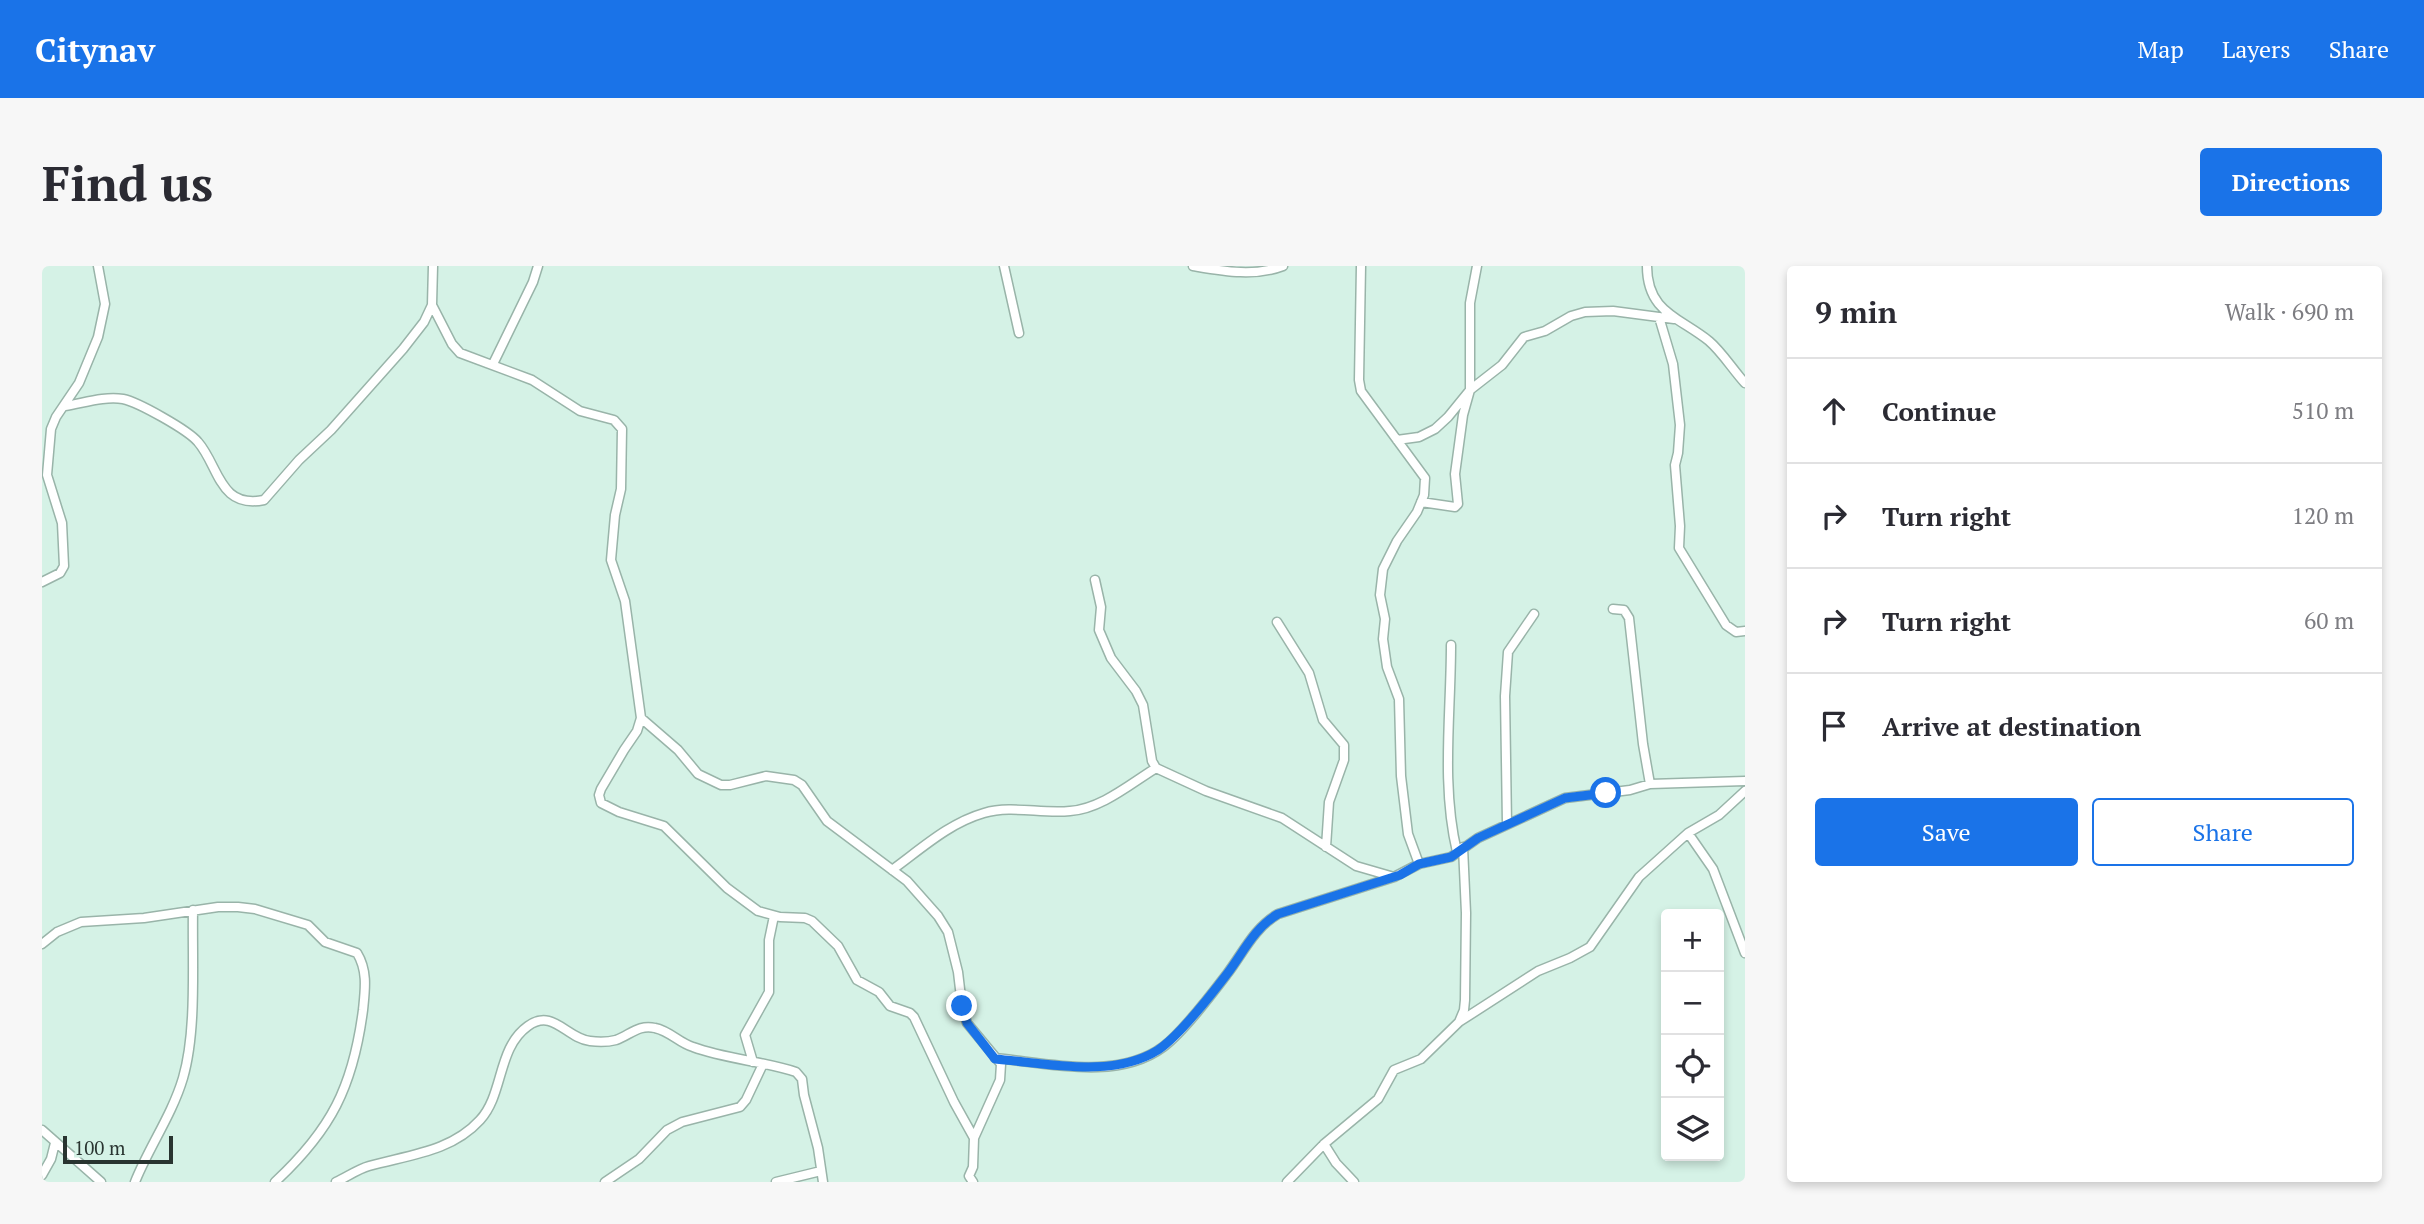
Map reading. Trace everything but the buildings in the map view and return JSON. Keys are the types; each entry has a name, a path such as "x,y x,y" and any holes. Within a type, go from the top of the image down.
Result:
{"street":[{"path":"42,582 61,573 65,557 62,523 47,475 46,429 79,383 102,321 104,304 99,270 90,266"},
{"path":"65,406 113,398 131,401 178,427 198,442 220,481 232,494 245,501 264,499 403,349 424,322 432,305 433,266"},
{"path":"493,364 519,313 538,266"},
{"path":"1004,266 1019,333"},
{"path":"1193,266 1221,271 1253,272 1283,266"},
{"path":"1361,266 1360,387 1364,398 1424,473 1426,487 1413,521 1389,556 1380,595 1385,619 1383,639 1387,667 1399,699 1401,776 1408,834 1419,864"},
{"path":"1421,502 1457,506 1455,474 1463,415 1470,390 1470,303 1476,266"},
{"path":"1647,266 1648,285 1653,298 1674,319 1712,344 1745,383"},
{"path":"432,305 452,344 460,353 532,380 580,411 614,420 622,429 621,489 611,561 625,601 641,718 638,731 598,795 601,803 607,808 664,826 727,888 758,911 812,921 838,946 857,979 879,992 890,1006 914,1017 974,1138"},
{"path":"1397,440 1419,437 1435,429 1470,390 1502,365 1524,337 1545,331 1571,316 1586,312 1614,311 1674,319"},
{"path":"1659,317 1673,364 1680,425 1675,465 1681,526 1679,548 1726,625 1736,632 1745,631"},
{"path":"1095,580 1101,607 1099,630 1111,658 1143,705 1152,761 1156,768 1206,791 1282,818 1356,866 1394,877"},
{"path":"1613,609 1624,610 1629,618 1650,784"},
{"path":"1507,824 1505,696 1508,652 1534,614"},
{"path":"1277,622 1309,673 1322,720 1344,745 1344,760 1329,802 1326,847"},
{"path":"1451,645 1448,786 1452,831 1460,850 1466,913 1465,1000 1459,1022"},
{"path":"641,718 678,750 698,774 721,785 766,776 794,780 802,785 828,821 907,881 938,916 948,932 967,1023 1001,1064 1002,1075 974,1138 973,1167 968,1180"},
{"path":"892,870 956,824 982,813 1002,809 1068,812 1083,810 1156,768"},
{"path":"995,1059 1089,1066 1114,1065 1144,1057 1171,1040 1210,995 1247,944 1267,921 1278,914 1394,877 1419,864 1442,860 1507,824 1565,798 1630,790 1650,784 1745,781"},
{"path":"1287,1182 1324,1144 1378,1099 1394,1070 1421,1059 1459,1022 1538,971 1590,947 1639,877 1688,833 1719,815 1745,791"},
{"path":"1688,833 1713,869 1745,953"},
{"path":"42,944 57,932 80,922 132,919 218,907 255,909 308,925 325,942 357,953 365,969 359,1038 345,1089 311,1146 275,1182"},
{"path":"135,1182 175,1098 188,1060 192,910"},
{"path":"753,1062 745,1035 769,992 769,940 774,916"},
{"path":"336,1182 365,1167 409,1158 443,1146 473,1126 481,1119 494,1096 514,1040 528,1026 538,1021 551,1020 579,1039 601,1042 618,1039 638,1028 653,1027 691,1047 796,1072 802,1079 818,1148 822,1182"},
{"path":"605,1182 639,1159 667,1130 682,1122 740,1107 763,1064"},
{"path":"42,1130 101,1182"},
{"path":"42,1175 51,1160 55,1143"},
{"path":"1324,1144 1342,1178 1354,1182"},
{"path":"776,1182 821,1171"}],"route":[{"path":"962,1006 967,1023 995,1059 1089,1066 1128,1063 1157,1051 1171,1040 1233,967 1247,944 1267,921 1278,914 1400,875 1419,864 1451,857 1478,838 1565,798 1606,793"}]}
